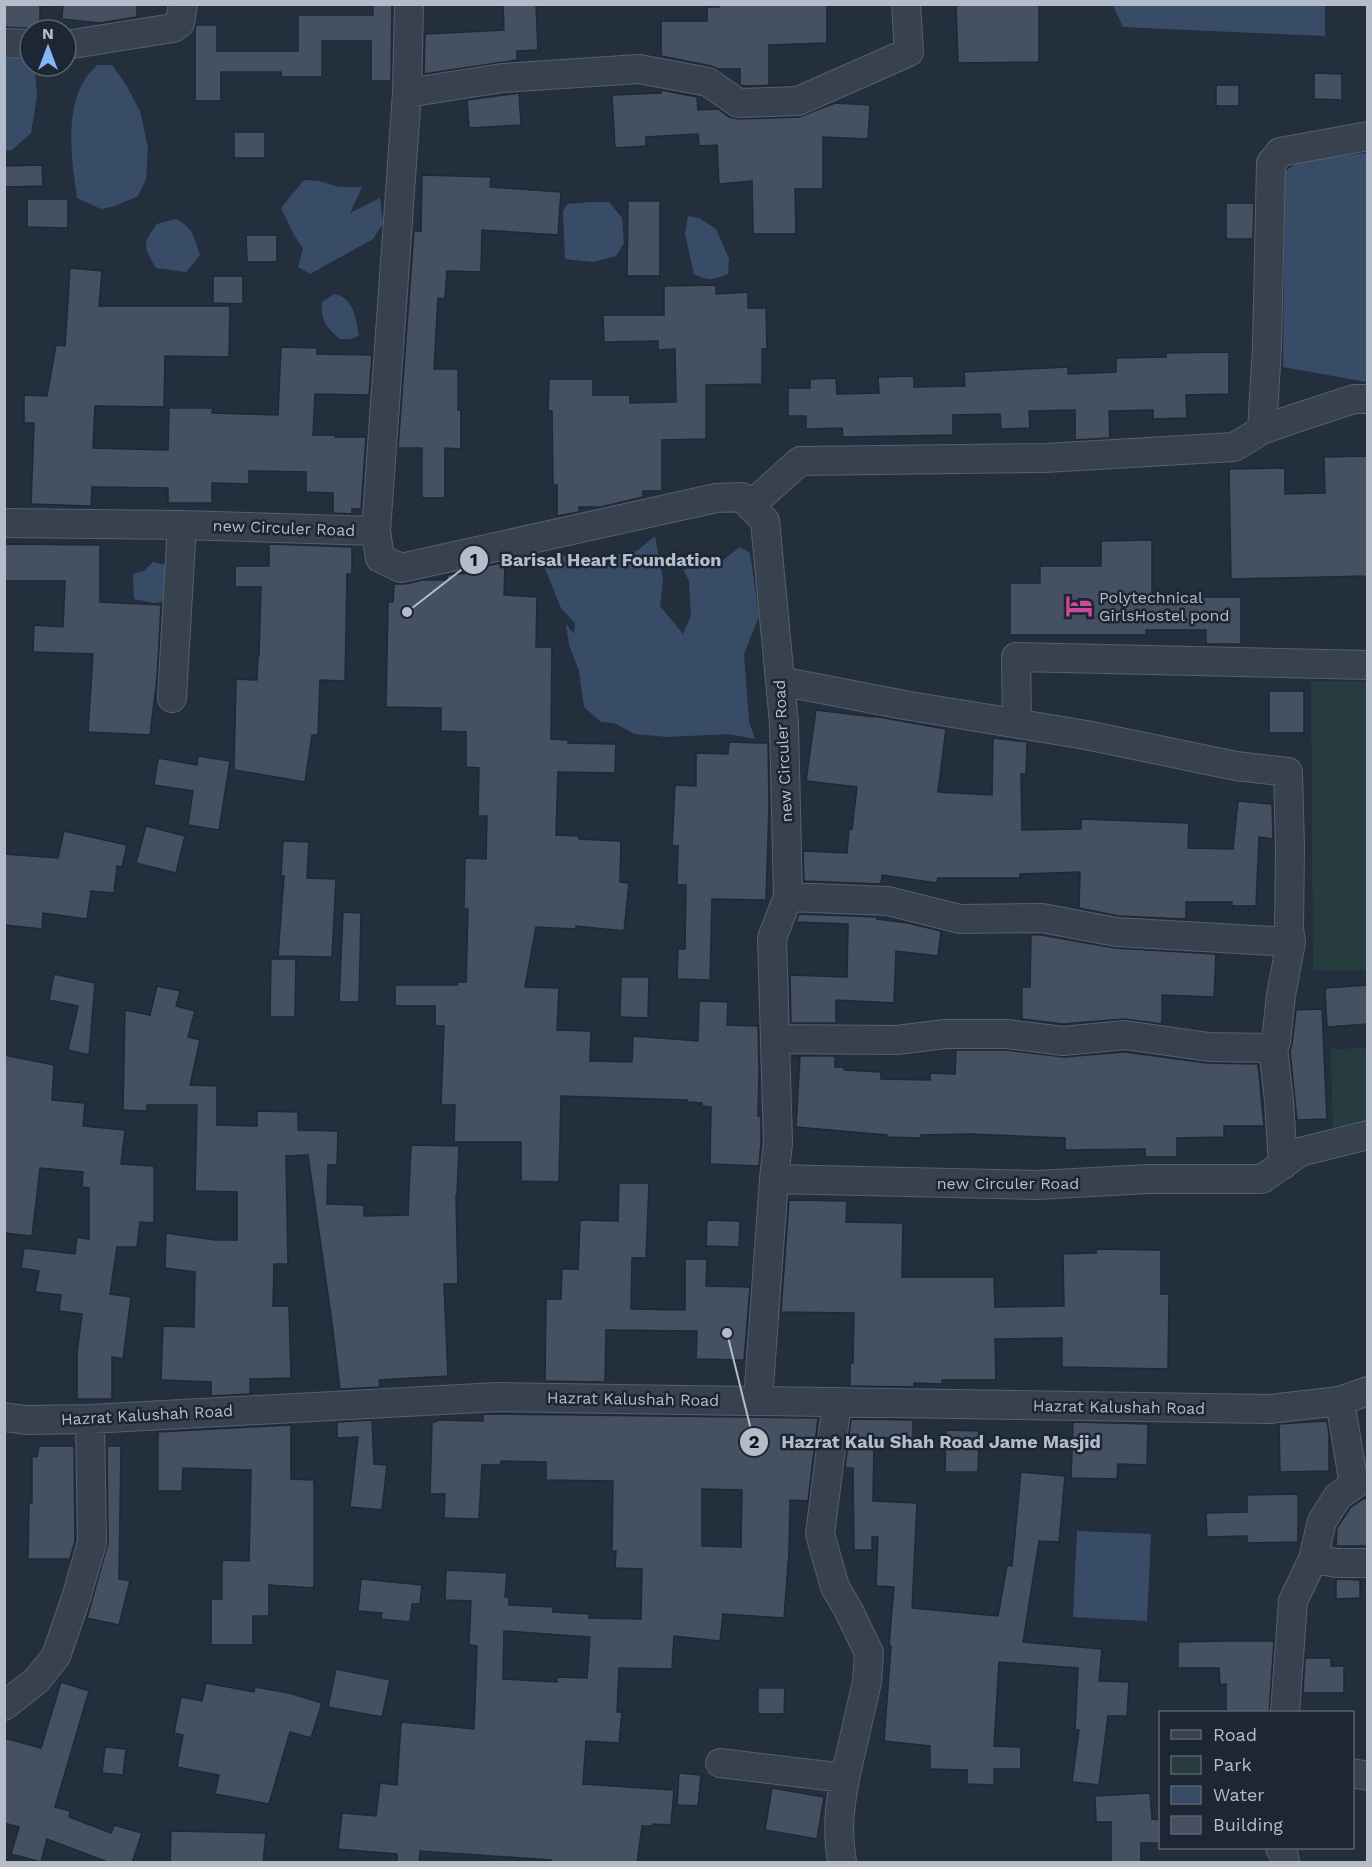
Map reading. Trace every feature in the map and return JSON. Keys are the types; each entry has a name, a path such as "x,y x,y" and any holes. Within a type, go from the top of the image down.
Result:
{"street":[{"path":"78,43 173,28 180,23 183,4"},
{"path":"376,531 406,93 409,4"},
{"path":"406,93 502,78 639,69 708,81 738,103 798,101 909,52 906,4"},
{"path":"1262,430 1267,347 1271,164 1280,152 1368,136"},
{"path":"750,506 800,460 1045,458 1234,447 1262,430 1354,399 1368,399"},
{"name":"new Circuler Road","path":"4,523 182,525 376,531 380,558 401,568 716,498 742,497 765,521 784,723 788,897 772,938 778,1143 774,1179 1037,1185 1148,1179 1262,1179 1300,1152 1368,1135"},
{"path":"172,698 182,525"},
{"path":"1017,723 1016,657 1368,665"},
{"path":"780,681 904,705 1086,735 1236,766 1288,772 1291,942 1274,1048 1283,1165"},
{"path":"788,897 888,901 960,919 1042,918 1116,932 1291,942"},
{"path":"775,1039 897,1040 945,1034 1007,1034 1063,1041 1125,1035 1209,1047 1274,1048"},
{"path":"758,1401 774,1179"},
{"name":"Hazrat Kalushah Road","path":"4,1417 26,1420 90,1419 498,1397 1269,1409 1340,1401 1368,1391"},
{"path":"1285,1711 1293,1601 1313,1559 1322,1521 1338,1496 1354,1485 1340,1401"},
{"path":"837,1402 820,1533 836,1587 870,1653 867,1682 844,1778 839,1812 838,1836 842,1863"},
{"path":"4,1706 38,1680 56,1656 76,1598 92,1543 90,1419"},
{"path":"1313,1559 1337,1563 1368,1563"},
{"path":"720,1763 844,1778"}],"green space":[{"path":"1311,681 1367,682 1367,970 1313,970"},
{"path":"1368,1048 1367,1132 1333,1140 1331,1049"}],"water":[{"path":"1113,5 1325,5 1325,36 1123,27"},
{"path":"4,54 18,57 18,78 36,78 37,96 31,133 12,150 5,151"},
{"path":"97,65 112,65 126,85 140,111 148,148 146,179 138,196 115,206 101,209 77,198 71,137 78,92 86,77"},
{"path":"1367,153 1367,382 1283,367 1285,171 1303,159"},
{"path":"304,180 319,181 339,187 362,187 350,213 380,198 383,224 373,239 310,274 298,267 303,248 281,208"},
{"path":"609,202 622,218 624,243 616,256 593,262 565,259 563,211 567,204"},
{"path":"688,216 699,218 716,229 729,259 728,274 711,279 694,274 685,234"},
{"path":"175,219 189,229 200,255 186,272 156,268 147,250 147,241 157,224"},
{"path":"334,294 346,299 350,304 359,336 340,339 325,323 322,302"},
{"path":"655,536 663,580 660,606 683,634 691,616 689,581 683,569 719,567 723,560 740,547 750,553 759,616 744,654 749,722 755,739 729,734 667,737 635,734 614,723 601,722 584,707 579,671 569,645 566,624 574,634 575,623 561,608 544,566 556,556 616,555 637,551"},
{"path":"153,562 169,566 169,600 154,603 134,599 133,574 144,571"},
{"path":"1077,1531 1151,1534 1147,1621 1073,1617"}],"building":[{"path":"4,4 40,4 40,18 18,18 18,28 4,27"},
{"path":"63,4 137,4 137,17 100,23 78,21 78,18 62,18"},
{"path":"373,4 392,4 391,81 371,81 371,41 322,41 322,77 281,77 281,72 221,72 221,101 195,101 196,25 217,25 217,51 298,51 298,15 373,15"},
{"path":"503,4 536,4 538,50 517,51 517,60 424,74 425,34 504,30"},
{"path":"719,4 827,4 827,43 769,45 769,84 792,85 743,86 740,84 740,69 718,69 661,56 661,21 707,21 707,7 719,7"},
{"path":"956,4 1039,4 1039,62 958,63"},
{"path":"1314,73 1342,74 1342,100 1314,99"},
{"path":"1216,85 1239,85 1239,106 1216,106"},
{"path":"661,90 697,97 698,110 718,109 729,117 739,119 799,117 835,103 870,105 868,139 823,137 823,189 795,189 796,234 753,234 752,181 719,184 717,145 699,146 698,134 646,137 646,146 615,148 612,95 661,93"},
{"path":"519,93 521,125 469,128 467,100"},
{"path":"234,132 265,132 265,158 234,158"},
{"path":"42,165 43,186 4,187 4,166"},
{"path":"422,175 491,177 490,187 561,192 558,235 482,230 481,272 447,271 445,299 438,298 434,369 458,369 461,449 445,448 445,498 422,498 422,448 398,448 414,231 421,231"},
{"path":"27,199 68,199 68,228 27,227"},
{"path":"628,201 660,201 660,276 627,276"},
{"path":"1226,203 1254,203 1253,239 1226,239"},
{"path":"246,235 277,235 277,262 247,262"},
{"path":"70,268 102,271 99,306 230,306 229,357 165,356 164,407 95,406 93,448 168,450 169,408 213,408 212,413 278,415 281,347 317,348 317,354 372,355 369,395 315,394 313,435 366,437 361,509 352,509 352,514 333,513 333,493 306,492 306,472 249,471 249,484 212,483 212,503 168,503 168,488 92,487 91,506 31,504 34,423 24,423 24,395 47,396 56,345 65,346"},
{"path":"213,276 243,276 243,304 213,303"},
{"path":"716,285 716,294 748,292 748,308 766,308 767,349 762,349 762,384 706,385 706,439 662,440 662,491 643,491 643,497 601,507 579,507 579,512 557,516 557,485 553,485 552,411 548,411 549,379 593,379 593,395 630,395 630,403 676,402 675,349 658,350 658,341 604,342 603,315 664,315 664,286"},
{"path":"1229,352 1229,394 1186,395 1187,418 1153,419 1153,410 1109,411 1110,438 1075,440 1075,410 1029,411 1030,428 1001,429 1000,414 953,415 953,435 843,437 842,428 806,429 806,416 788,416 788,388 810,388 810,379 836,378 837,394 879,393 878,377 914,376 914,387 965,386 964,372 1068,367 1068,374 1116,372 1116,358 1166,357 1166,353"},
{"path":"1368,456 1368,576 1231,579 1229,469 1285,468 1285,494 1325,493 1324,457"},
{"path":"1152,540 1152,597 1241,597 1241,644 1206,644 1206,630 1146,630 1146,635 1010,635 1010,583 1040,583 1040,566 1101,566 1101,541"},
{"path":"4,544 100,545 100,602 161,605 157,678 150,735 88,732 93,654 33,652 34,625 63,627 65,581 4,581"},
{"path":"269,544 352,547 352,574 347,574 345,681 320,680 318,735 312,735 305,782 234,770 236,679 257,680 261,587 235,587 235,566 269,566"},
{"path":"505,562 504,595 537,597 536,647 552,647 551,739 569,740 568,743 616,744 615,773 558,772 556,835 579,836 579,839 621,841 620,882 629,883 624,931 576,926 576,929 536,927 525,987 559,988 557,1030 591,1031 590,1061 632,1062 633,1036 698,1041 699,1001 728,1002 727,1025 758,1026 758,1116 761,1116 759,1166 710,1164 711,1107 702,1106 702,1103 687,1102 687,1100 561,1096 559,1182 521,1181 521,1142 454,1142 455,1105 441,1105 444,1026 435,1026 435,1006 395,1006 395,985 457,985 457,982 466,982 468,909 464,909 465,858 486,859 487,816 478,816 479,768 466,767 466,732 441,731 441,708 386,707 388,602 393,602 394,584 423,580 447,580 447,575 469,573 469,570"},
{"path":"1269,691 1304,691 1304,733 1269,733"},
{"path":"816,710 873,716 946,729 938,792 992,795 993,738 1027,742 1026,774 1021,774 1022,830 1081,829 1081,819 1189,823 1188,848 1233,849 1238,801 1272,804 1273,839 1259,837 1256,906 1232,906 1232,902 1186,902 1186,919 1118,916 1079,908 1080,872 1020,874 1020,878 938,878 937,883 882,875 881,884 804,881 803,851 847,853 857,787 806,781"},
{"path":"729,742 768,743 766,900 712,899 710,980 677,979 678,949 685,949 686,885 677,885 678,846 672,846 675,785 696,786 696,753 728,754"},
{"path":"198,756 230,761 219,830 188,825 193,791 154,785 158,758 197,765"},
{"path":"146,826 185,836 176,873 136,863"},
{"path":"64,831 127,845 122,867 117,866 114,893 91,891 87,919 43,913 42,929 4,925 4,854 58,858"},
{"path":"283,841 309,842 307,878 336,879 332,957 278,956 284,876 281,876"},
{"path":"343,912 361,913 359,1002 339,1002"},
{"path":"799,914 877,917 877,919 941,931 938,956 896,951 894,1003 836,1000 836,1023 791,1023 790,975 847,977 848,924 796,922"},
{"path":"1031,935 1115,948 1216,954 1214,997 1162,995 1162,1024 1124,1019 1063,1024 1022,1019 1022,987 1030,987"},
{"path":"271,959 296,959 295,1017 270,1017"},
{"path":"54,974 95,983 89,1055 68,1050 78,1006 49,1000"},
{"path":"621,977 649,977 648,1018 620,1017"},
{"path":"1368,985 1368,1024 1327,1027 1325,988"},
{"path":"157,986 180,991 176,1006 195,1011 188,1037 200,1040 190,1085 217,1086 217,1125 257,1126 257,1111 298,1112 298,1130 338,1131 337,1165 328,1165 327,1204 364,1205 364,1216 408,1215 411,1145 459,1146 456,1195 458,1284 444,1284 448,1376 379,1380 380,1387 340,1389 308,1155 286,1156 288,1264 274,1264 273,1306 289,1306 291,1378 250,1379 250,1394 211,1396 211,1382 161,1380 163,1326 194,1327 195,1272 165,1268 166,1233 215,1240 237,1240 237,1192 195,1191 197,1105 147,1105 147,1111 123,1110 125,1010 150,1015"},
{"path":"1322,1009 1327,1119 1297,1120 1290,1051 1296,1010"},
{"path":"956,1050 1006,1050 1064,1057 1125,1052 1207,1063 1258,1064 1264,1126 1224,1126 1224,1137 1177,1138 1177,1157 1145,1157 1145,1149 1065,1150 1065,1138 971,1134 921,1135 921,1138 887,1137 887,1135 796,1127 800,1057 792,1056 835,1056 835,1067 844,1067 844,1070 881,1072 881,1079 930,1080 930,1073 955,1074"},
{"path":"4,1055 54,1065 52,1100 85,1103 83,1126 125,1130 121,1164 154,1166 154,1223 140,1222 137,1247 117,1247 110,1294 131,1297 123,1359 112,1357 112,1399 77,1399 77,1353 82,1314 59,1311 61,1295 35,1292 39,1271 21,1268 24,1248 75,1254 77,1237 89,1239 89,1188 82,1187 83,1172 40,1168 32,1236 4,1233"},
{"path":"619,1183 649,1183 646,1258 632,1258 631,1309 685,1310 685,1259 707,1259 706,1286 750,1287 744,1360 696,1359 697,1331 606,1330 605,1382 545,1381 546,1299 561,1299 562,1269 578,1269 580,1220 618,1221"},
{"path":"789,1200 847,1201 846,1222 903,1223 902,1277 994,1277 995,1307 1064,1306 1063,1254 1096,1253 1096,1249 1161,1250 1161,1294 1169,1294 1168,1369 1062,1367 1062,1338 995,1339 996,1380 942,1380 942,1384 914,1383 914,1387 850,1386 854,1313 781,1312"},
{"path":"707,1220 740,1221 739,1247 706,1246"},
{"path":"483,1414 818,1418 808,1501 790,1500 784,1618 723,1614 720,1641 674,1636 672,1669 619,1668 617,1712 622,1712 619,1743 586,1741 583,1784 674,1790 671,1825 642,1826 637,1863 551,1863 551,1860 420,1851 419,1863 397,1863 397,1854 338,1849 342,1813 376,1816 380,1783 397,1785 401,1722 474,1729 477,1646 469,1645 471,1601 445,1600 446,1570 507,1573 505,1597 509,1597 509,1605 553,1607 553,1612 590,1614 589,1618 641,1619 642,1569 615,1568 616,1551 612,1551 613,1481 546,1480 546,1462 501,1461 500,1465 482,1465 479,1519 444,1518 445,1494 430,1494 432,1422 436,1420 483,1421","holes":["702,1489 742,1490 741,1547 702,1546","504,1631 590,1637 587,1678 557,1677 557,1682 503,1679"]},
{"path":"851,1419 913,1420 913,1438 875,1438 874,1440 873,1501 917,1503 912,1608 998,1616 1007,1565 1012,1566 1021,1472 1065,1476 1059,1542 1039,1541 1023,1642 1102,1649 1099,1681 1129,1682 1127,1716 1108,1716 1099,1785 1072,1782 1079,1730 1075,1730 1078,1668 999,1662 994,1746 1021,1747 1021,1769 994,1769 994,1785 967,1784 967,1770 930,1769 930,1746 884,1741 894,1587 876,1586 878,1537 872,1537 872,1550 854,1550 853,1468 845,1468"},
{"path":"372,1420 374,1464 387,1465 382,1510 350,1507 358,1437 337,1438 337,1422"},
{"path":"1327,1421 1329,1471 1280,1472 1279,1424"},
{"path":"1073,1422 1148,1424 1147,1465 1118,1464 1117,1479 1071,1478"},
{"path":"291,1425 291,1479 314,1480 314,1588 269,1585 269,1616 253,1616 253,1645 211,1645 211,1599 222,1599 222,1560 249,1561 251,1470 183,1468 182,1491 158,1491 158,1432"},
{"path":"946,1430 979,1431 978,1472 945,1472"},
{"path":"39,1446 74,1446 75,1541 70,1559 28,1559 29,1503 32,1503 32,1456 37,1457"},
{"path":"107,1446 121,1446 119,1579 130,1581 119,1625 87,1618 108,1543"},
{"path":"1298,1494 1298,1542 1247,1543 1247,1536 1207,1537 1206,1513 1247,1512 1247,1495"},
{"path":"1363,1499 1368,1499 1368,1546 1336,1546 1337,1528 1350,1508"},
{"path":"361,1579 422,1585 420,1604 412,1604 410,1622 381,1619 382,1613 358,1611"},
{"path":"1336,1579 1360,1580 1360,1598 1336,1599"},
{"path":"1274,1641 1269,1711 1226,1711 1226,1684 1220,1685 1219,1668 1178,1668 1178,1642"},
{"path":"1305,1658 1331,1658 1331,1666 1344,1666 1344,1693 1303,1693"},
{"path":"336,1669 390,1680 382,1717 328,1707"},
{"path":"61,1682 89,1691 55,1807 70,1811 69,1817 111,1833 114,1825 142,1833 132,1863 110,1863 47,1839 41,1862 11,1854 19,1827 4,1823 4,1738 41,1748"},
{"path":"206,1683 254,1692 255,1687 289,1693 322,1703 311,1738 290,1732 269,1804 215,1794 219,1775 177,1767 183,1735 174,1733 181,1697 202,1701"},
{"path":"758,1688 785,1688 784,1714 758,1714"},
{"path":"105,1747 126,1749 123,1775 102,1773"},
{"path":"679,1773 701,1775 698,1806 677,1805"},
{"path":"772,1788 824,1797 817,1839 765,1830"},
{"path":"1150,1793 1152,1819 1159,1820 1159,1843 1141,1843 1141,1863 1111,1863 1111,1822 1096,1822 1095,1796"},
{"path":"171,1831 266,1833 263,1863 170,1863"}],"place":[{"name":"Polytechnical GirlsHostel pond","path":"1079,606"},
{"name":"Barisal Heart Foundation","path":"407,612"},
{"name":"Hazrat Kalu Shah Road Jame Masjid","path":"727,1333"}]}
